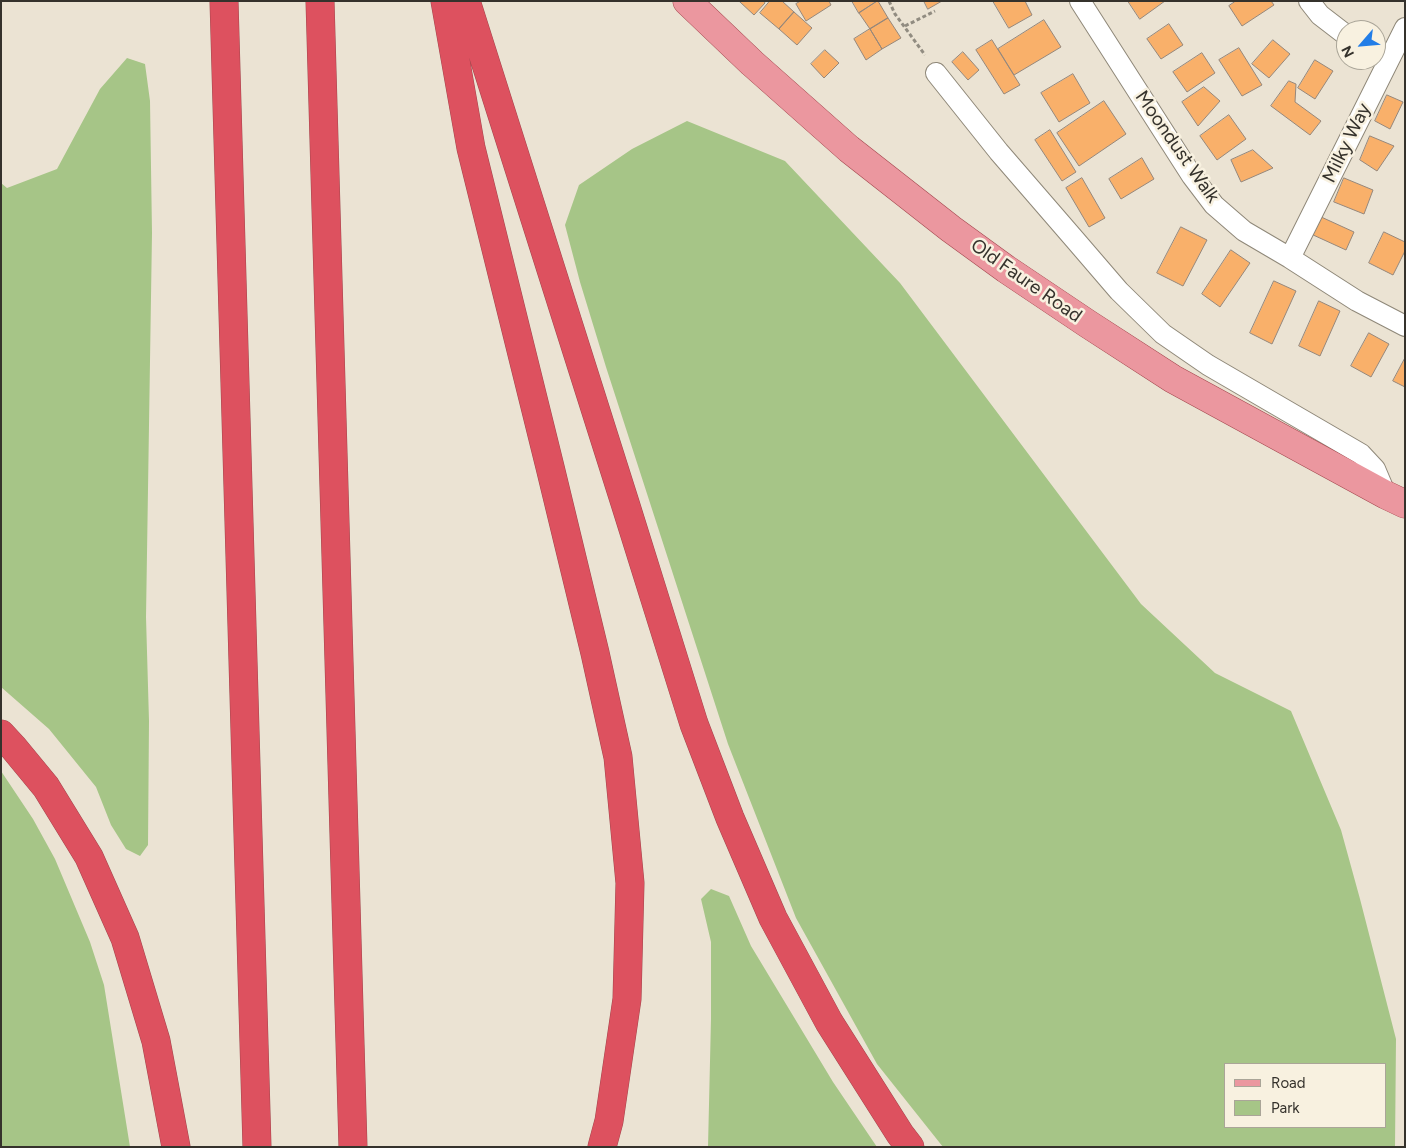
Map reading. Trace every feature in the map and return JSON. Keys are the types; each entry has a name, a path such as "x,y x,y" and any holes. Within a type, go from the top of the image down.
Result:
{"highway":[{"path":"224,1 257,1147"},
{"path":"320,1 353,1147"},
{"path":"445,1 471,148 570,551 618,757 630,883 627,999 608,1122 602,1147"},
{"path":"466,1 694,724 723,801 773,918 829,1022 910,1147"},
{"path":"1,734 46,787 89,857 125,938 156,1041 176,1147"}],"main road":[{"name":"Old Faure Road","path":"687,1 752,63 849,149 923,208 1006,269 1172,379 1395,500"}],"street":[{"name":"Moondust Walk","path":"1080,1 1192,176 1214,205 1244,231 1290,258 1357,302 1405,326"},
{"path":"1309,1 1320,15 1336,27"},
{"name":"Milky Way","path":"1290,258 1405,28"},
{"path":"936,73 999,152 1088,256 1119,291 1163,334 1208,365 1361,454 1375,469 1395,500"}],"path":[{"path":"889,1 895,14 921,48 936,73"},
{"path":"905,26 935,11"}],"green space":[{"path":"127,58 145,64 150,101 152,233 146,617 149,721 148,845 140,856 126,849 111,825 96,787 49,729 1,687 1,183 7,188 57,169 100,89"},
{"path":"687,121 785,161 900,283 1141,604 1215,673 1291,711 1341,830 1396,1039 1395,1147 943,1147 877,1064 796,918 728,744 580,282 565,225 579,185 632,149"},
{"path":"1,771 33,819 55,859 90,942 104,985 130,1147 1,1147"},
{"path":"711,889 729,896 751,946 833,1082 877,1147 708,1147 711,942 701,899"}],"building":[{"path":"741,1 764,1 765,3 754,15"},
{"path":"770,1 782,1 794,12 779,29 760,13"},
{"path":"801,1 829,1 831,5 806,21 796,4"},
{"path":"852,1 877,1 859,13"},
{"path":"878,1 888,18 870,29 859,13"},
{"path":"924,1 942,1 928,9"},
{"path":"993,1 1025,1 1032,15 1009,28"},
{"path":"1128,1 1165,1 1140,19"},
{"path":"1236,1 1271,1 1274,5 1242,26 1229,6"},
{"path":"794,12 812,28 797,45 779,29"},
{"path":"888,18 901,38 882,49 870,29"},
{"path":"1044,20 1061,47 1014,75 998,49"},
{"path":"1169,24 1183,45 1161,59 1147,39"},
{"path":"870,29 882,49 866,60 854,39"},
{"path":"992,40 1020,85 1004,94 976,50"},
{"path":"1273,40 1290,54 1269,78 1252,64"},
{"path":"1239,48 1262,85 1242,96 1219,60"},
{"path":"825,50 839,63 824,78 811,64"},
{"path":"963,52 979,70 968,80 952,62"},
{"path":"1202,53 1215,73 1187,92 1173,72"},
{"path":"1315,60 1333,71 1315,99 1298,88"},
{"path":"1073,74 1090,103 1059,122 1041,93"},
{"path":"1289,81 1296,84 1295,102 1321,121 1310,135 1271,106"},
{"path":"1204,87 1220,101 1198,126 1182,102"},
{"path":"1387,95 1403,102 1390,129 1375,121"},
{"path":"1104,101 1126,134 1079,166 1057,133"},
{"path":"1229,115 1246,139 1217,160 1200,136"},
{"path":"1050,130 1076,172 1062,181 1035,140"},
{"path":"1370,136 1394,146 1377,171 1360,160"},
{"path":"1253,150 1273,168 1241,182 1231,160"},
{"path":"1142,158 1154,179 1121,199 1109,179"},
{"path":"1082,178 1105,218 1089,227 1066,188"},
{"path":"1344,178 1373,190 1364,214 1334,202"},
{"path":"1319,216 1354,232 1346,250 1311,234"},
{"path":"1181,227 1207,240 1183,286 1157,273"},
{"path":"1384,232 1405,242 1405,251 1393,275 1369,263"},
{"path":"1231,250 1250,263 1220,307 1202,294"},
{"path":"1274,281 1296,291 1272,344 1250,333"},
{"path":"1319,301 1340,311 1320,356 1299,346"},
{"path":"1369,333 1389,344 1371,377 1351,366"},
{"path":"1405,358 1405,387 1393,381"}]}
